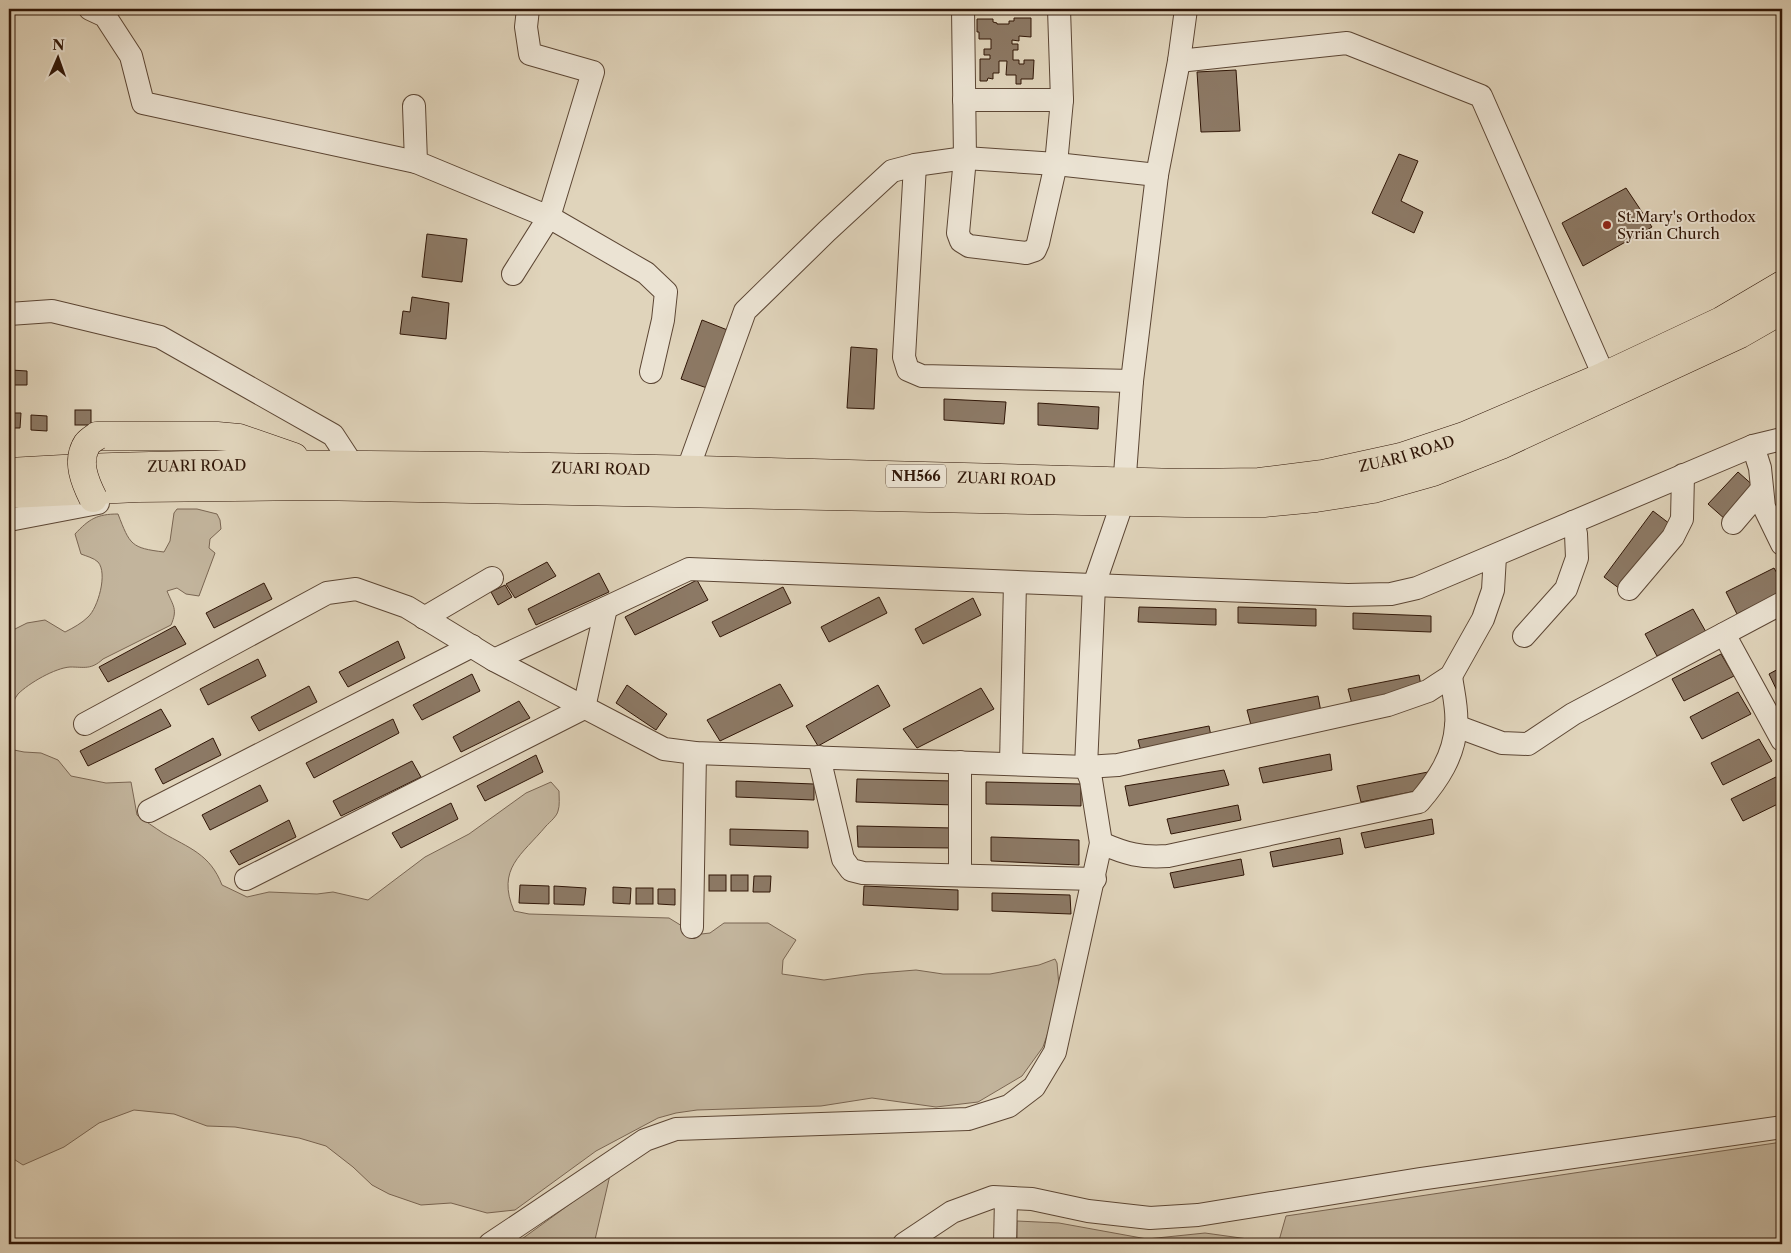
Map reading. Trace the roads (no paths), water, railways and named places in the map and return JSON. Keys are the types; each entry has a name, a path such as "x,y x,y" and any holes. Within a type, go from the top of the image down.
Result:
{"highway":[{"name":"ZUARI ROAD","path":"9,472 95,467 314,475 429,487 1124,491 1186,483 1259,482 1323,474 1384,461 1464,436 1604,376 1721,321 1782,284"},
{"name":"ZUARI ROAD","path":"9,494 138,488 314,475 352,464 688,469 1124,491 1264,502 1307,498 1373,489 1433,472 1501,445 1740,334 1782,310"},
{"path":"97,436 217,436 240,438 314,475 299,495 288,498 96,500 83,477 83,458 87,444 97,436"}],"street":[{"path":"90,9 104,16 131,56 143,103 416,162 550,217 646,273 666,292 663,320 651,372"},
{"path":"513,274 550,217 594,72 530,54 526,27 528,9"},
{"path":"963,9 965,158 958,233 960,241 969,246 1026,253 1035,250 1038,243 1056,164 1062,100 1059,9"},
{"path":"490,1244 645,1140 676,1129 968,1119 1009,1106 1034,1087 1055,1052 1095,879 1101,843 1091,780 1086,767 1094,585 1124,491 1132,381 1158,175 1186,9"},
{"path":"1178,61 1347,44 1481,96 1604,376"},
{"path":"964,100 1062,100"},
{"path":"414,106 416,162"},
{"path":"688,469 745,311 892,171 915,165 965,158 1056,164 1158,175"},
{"path":"915,165 904,358 908,370 922,376 1132,381"},
{"path":"9,314 52,311 160,337 333,435 352,464"},
{"path":"494,660 688,569 1348,595 1391,594 1417,588 1753,446 1782,439"},
{"path":"1753,446 1760,468 1764,507 1782,544"},
{"path":"1629,589 1673,537 1682,519 1683,475"},
{"path":"1734,523 1761,490"},
{"path":"9,520 96,500"},
{"path":"1524,636 1566,589 1577,558 1576,534 1573,522"},
{"path":"85,724 327,593 356,589 407,607 494,660 664,749 696,753 1086,767 1118,766 1388,705 1428,691 1451,676 1483,619 1493,590 1494,556"},
{"path":"424,618 492,578"},
{"path":"1011,764 1015,582"},
{"path":"1456,726 1502,743 1528,744 1573,714 1782,603"},
{"path":"584,708 606,608"},
{"path":"1724,634 1782,740"},
{"path":"149,811 472,646"},
{"path":"1101,843 1121,852 1148,857 1168,856 1419,802 1436,782 1449,757 1456,726 1451,676"},
{"path":"246,878 584,708"},
{"path":"692,927 696,753"},
{"path":"820,757 843,859 851,870 863,873 1095,879"},
{"path":"960,762 960,875"},
{"path":"904,1244 952,1212 993,1198 1032,1199 1088,1211 1150,1218 1198,1215 1420,1179 1782,1127"},
{"path":"1005,1244 1006,1198"}],"place":[{"name":"St.Mary's Orthodox Syrian Church","path":"1607,225"}]}
